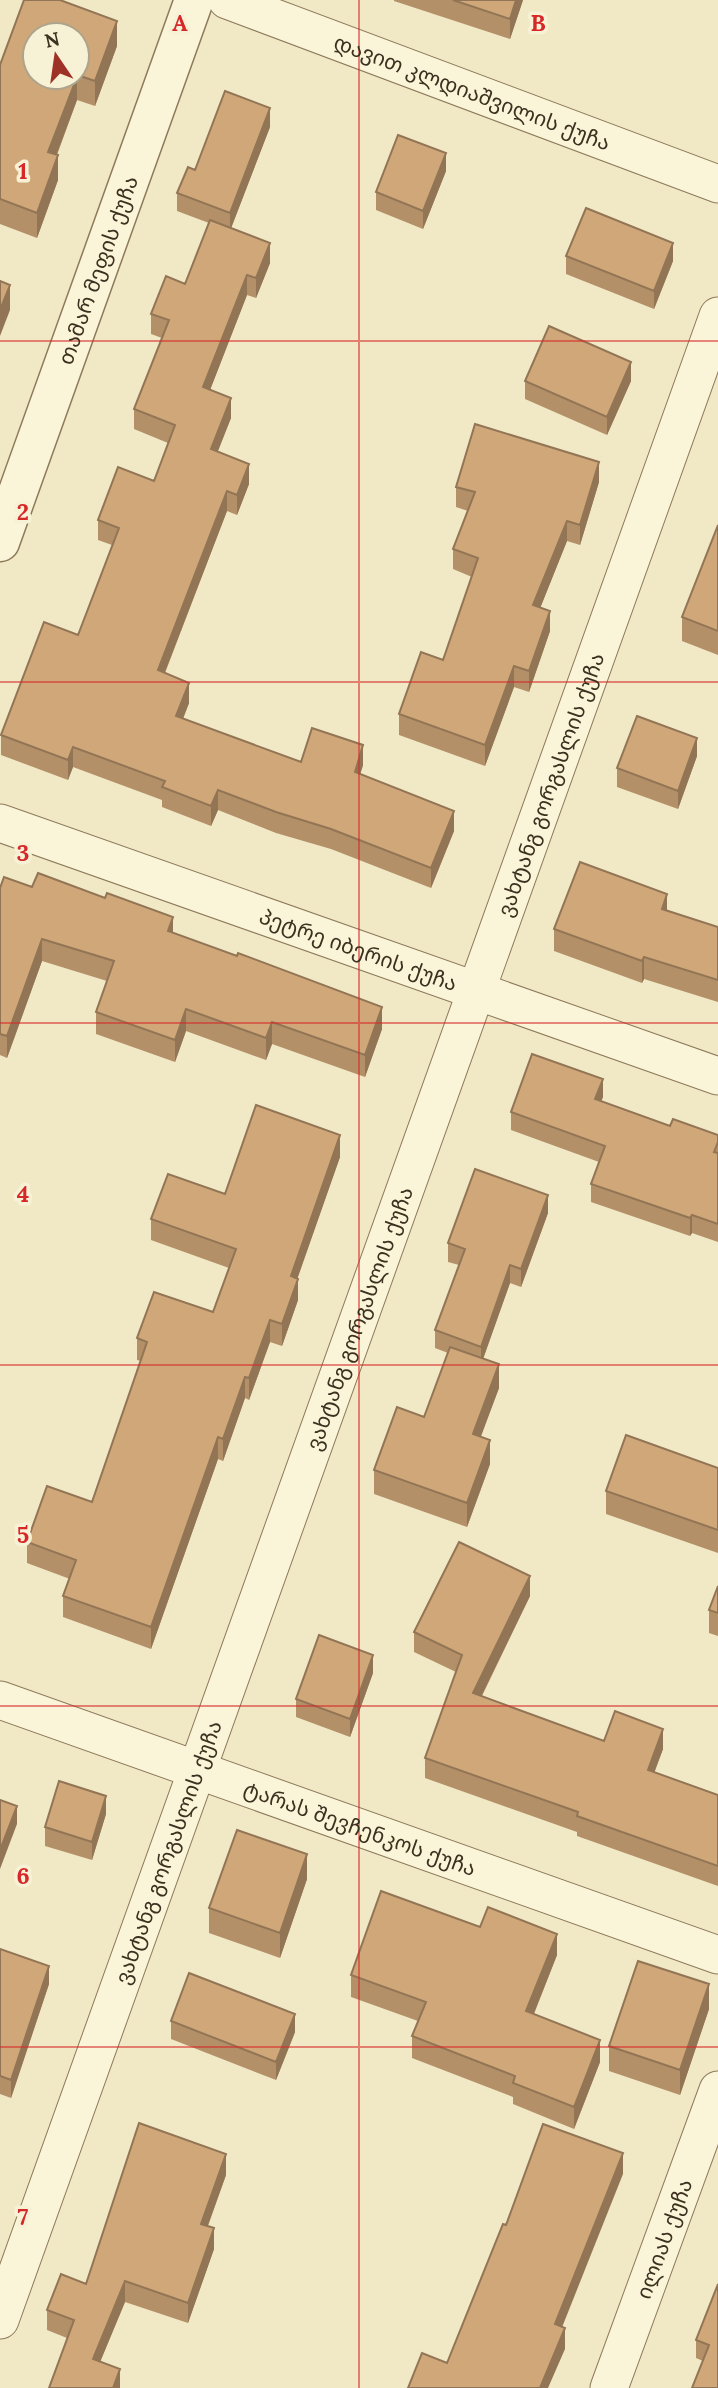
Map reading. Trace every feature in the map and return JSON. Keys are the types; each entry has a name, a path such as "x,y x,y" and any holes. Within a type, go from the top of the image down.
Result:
{"street":[{"name":"თამარ მეფის ქუჩა","path":"0,542 194,0"},
{"name":"დავით კლდიაშვილის ქუჩა","path":"226,0 718,184"},
{"name":"ვახტანგ გორგასლის ქუჩა","path":"0,2320 718,316"},
{"name":"პეტრე იბერის ქუჩა","path":"0,822 718,1076"},
{"name":"ტარას შევჩენკოს ქუჩა","path":"0,1700 718,1955"},
{"name":"ილიას ქუჩა","path":"609,2388 718,2091"}],"building":[{"path":"24,0 60,0 117,21 95,81 91,80 91,21 21,21 21,91 72,91 48,152 58,155 37,213 0,199 0,65"},
{"path":"453,0 516,0 510,19"},
{"path":"225,91 270,108 230,213 177,193 188,167 195,170"},
{"path":"398,135 446,153 423,211 376,192"},
{"path":"586,208 673,243 654,291 566,256"},
{"path":"210,220 270,243 256,278 247,275 203,387 231,398 211,449 249,464 237,495 227,491 158,670 189,683 176,716 301,762 312,728 363,745 355,772 454,811 431,868 331,829 218,790 211,806 162,787 165,781 73,747 68,760 1,735 44,622 78,635 119,528 98,520 118,467 154,481 175,425 134,409 169,320 151,314 166,276 185,284"},
{"path":"0,281 10,285 0,310"},
{"path":"549,326 631,362 607,417 525,381"},
{"path":"475,424 599,462 580,525 567,521 533,605 550,611 529,671 514,666 485,745 399,714 421,652 443,660 478,558 453,549 475,492 456,487"},
{"path":"718,525 718,631 682,617"},
{"path":"637,716 697,738 678,791 617,768"},
{"path":"580,862 667,894 662,909 718,927 718,980 644,957 642,961 554,929"},
{"path":"38,873 105,898 107,893 173,917 168,931 237,956 238,953 382,1007 365,1055 272,1022 266,1038 186,1009 175,1040 96,1012 114,961 42,939 7,1036 0,1034 0,888 4,877 32,887"},
{"path":"532,1054 603,1079 595,1099 670,1126 673,1119 718,1135 714,1152 718,1153 718,1224 692,1215 690,1218 591,1184 605,1146 511,1112"},
{"path":"256,1105 340,1135 291,1276 298,1279 282,1324 270,1320 249,1378 245,1377 223,1439 218,1437 151,1627 63,1596 76,1560 27,1542 47,1486 92,1502 147,1342 137,1338 154,1292 213,1312 236,1249 151,1219 168,1174 225,1194"},
{"path":"475,1169 548,1195 521,1269 510,1265 481,1347 435,1330 465,1249 448,1243"},
{"path":"450,1347 499,1364 473,1434 490,1440 467,1503 374,1470 397,1407 424,1417"},
{"path":"626,1435 718,1468 718,1530 606,1491"},
{"path":"459,1542 530,1576 473,1693 604,1741 615,1711 663,1729 648,1770 718,1795 718,1866 577,1816 578,1812 425,1758 462,1655 414,1632"},
{"path":"718,1586 718,1613 709,1610"},
{"path":"319,1635 373,1655 350,1719 296,1699"},
{"path":"59,1781 106,1796 92,1842 45,1827"},
{"path":"0,1800 17,1806 0,1850"},
{"path":"237,1830 307,1854 280,1933 209,1908"},
{"path":"381,1891 480,1927 488,1907 557,1934 526,2011 600,2040 574,2107 513,2083 515,2076 412,2036 426,2002 351,1975"},
{"path":"0,1949 49,1966 11,2080 0,2076"},
{"path":"638,1961 709,1984 680,2070 609,2046"},
{"path":"189,1973 295,2014 276,2062 171,2021"},
{"path":"139,2123 226,2154 201,2224 214,2228 188,2303 125,2281 93,2359 120,2369 113,2388 49,2388 74,2320 47,2310 61,2274 86,2284"},
{"path":"543,2124 623,2153 555,2324 565,2328 540,2388 408,2388 422,2353 447,2363 503,2224 506,2225"},
{"path":"718,2284 718,2388 692,2388 709,2345 696,2340"}]}
